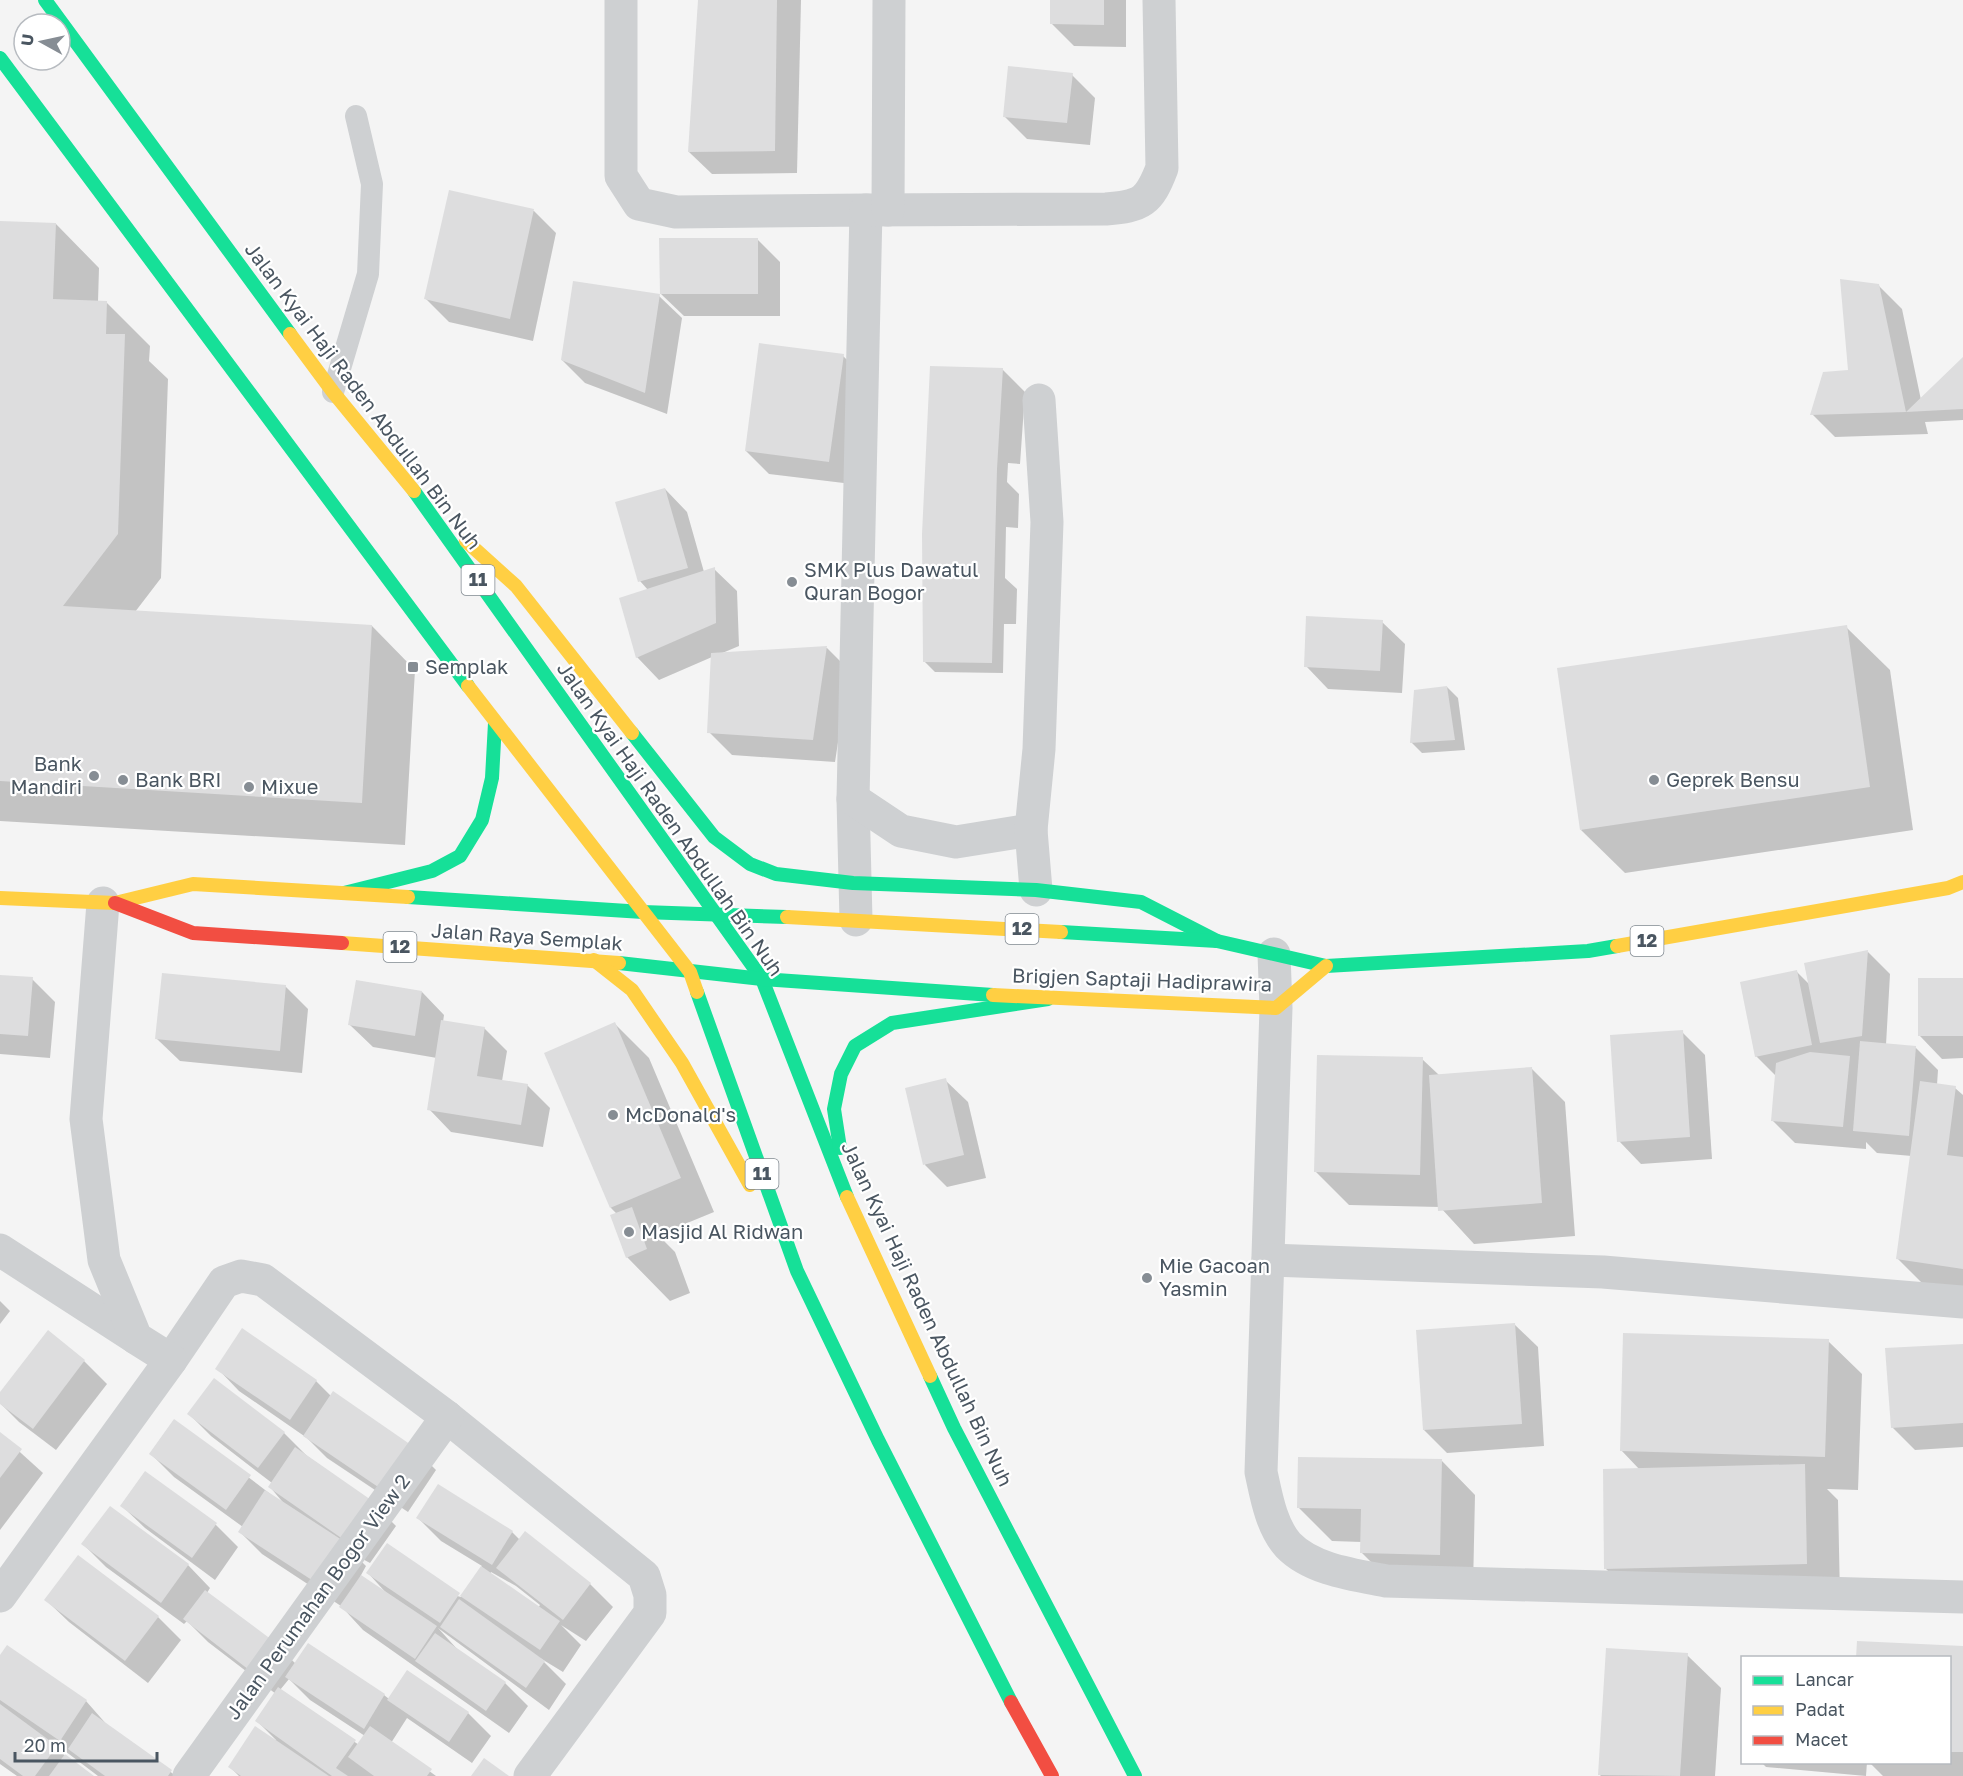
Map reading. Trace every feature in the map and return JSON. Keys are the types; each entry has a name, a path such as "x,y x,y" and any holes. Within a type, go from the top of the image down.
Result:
{"main road":[{"name":"Jalan Kyai Haji Raden Abdullah Bin Nuh","path":"45,0 333,392 417,495 762,979 847,1197 954,1428 1135,1776"},
{"name":"11","path":"0,58 495,723 690,972 797,1271 878,1440 1025,1730 1052,1776"},
{"path":"417,495 516,586 714,837 750,864 776,874 853,883 1036,890 1141,902 1217,941"},
{"name":"12","path":"344,893 432,871 460,856 482,820 492,778 495,723"},
{"name":"12","path":"1326,966 1588,951 1948,888 1963,882"},
{"name":"Jalan Raya Semplak","path":"0,898 109,903 193,884 716,915"},
{"name":"Jalan Raya Semplak","path":"109,903 193,933 594,960 762,979"},
{"name":"Brigjen Saptaji Hadiprawira","path":"716,915 856,920 1217,941 1326,966"},
{"path":"594,960 633,990 682,1063 797,1271"},
{"name":"Brigjen Saptaji Hadiprawira","path":"762,979 1048,999 1276,1008 1326,966"},
{"name":"12","path":"847,1197 834,1109 841,1074 855,1046 892,1023 1048,999"}],"street":[{"path":"621,0 621,176 639,204 676,212 1106,209 1142,203 1154,191 1162,168 1159,0"},
{"path":"856,920 853,883 853,799 877,210 889,0"},
{"path":"1036,890 1031,830 1039,749 1047,522 1039,400"},
{"path":"853,799 901,831 956,843 1031,830"},
{"path":"109,903 94,1023 86,1119 104,1260 136,1338"},
{"path":"1274,954 1276,1008 1261,1472 1270,1512 1288,1545 1315,1563 1349,1574 1386,1581 1963,1597"},
{"path":"0,1250 171,1360"},
{"path":"1268,1260 1604,1272 1963,1302"},
{"path":"0,1596 171,1360 224,1282 241,1276 263,1280 447,1417 644,1576 650,1594 650,1613 530,1776"},
{"name":"Jalan Perumahan Bogor View 2","path":"189,1776 447,1417"}],"lane":[{"path":"333,392 368,274 372,184 356,116"}],"building":[{"path":"698,0 777,0 775,151 688,152"},
{"path":"1050,0 1104,0 1104,25 1050,24"},
{"path":"1008,66 1073,73 1067,123 1003,117"},
{"path":"449,190 534,209 510,319 424,299"},
{"path":"0,221 56,223 53,299 107,301 106,334 125,334 118,534 63,606 372,625 362,803 0,781"},
{"path":"659,238 758,238 758,294 660,294"},
{"path":"1840,279 1879,284 1906,412 1810,415 1823,372 1848,370"},
{"path":"573,281 660,294 645,393 561,360"},
{"path":"759,343 844,354 829,462 745,451"},
{"path":"1963,357 1963,409 1906,412"},
{"path":"930,366 1003,368 997,469 992,663 923,662 922,534"},
{"path":"665,488 688,568 638,582 615,502"},
{"path":"715,567 716,623 636,658 619,598"},
{"path":"1306,616 1383,620 1380,671 1304,667"},
{"path":"1847,625 1870,787 1580,830 1557,668"},
{"path":"827,646 813,740 707,733 711,653"},
{"path":"1447,686 1455,740 1410,743 1414,690"},
{"path":"1868,950 1862,1036 1820,1043 1804,963"},
{"path":"1797,970 1812,1045 1755,1057 1740,982"},
{"path":"162,973 286,985 280,1051 155,1039"},
{"path":"0,975 33,977 28,1036 0,1034"},
{"path":"1918,978 1963,978 1963,1036 1918,1036"},
{"path":"356,980 422,991 415,1036 348,1025"},
{"path":"441,1020 485,1027 477,1076 528,1084 521,1125 427,1110"},
{"name":"McDonald's","path":"615,1022 681,1178 610,1208 544,1053"},
{"path":"1683,1030 1690,1137 1617,1142 1610,1035"},
{"path":"1860,1041 1916,1046 1909,1136 1853,1131"},
{"path":"1810,1052 1850,1056 1843,1127 1771,1121 1776,1063"},
{"path":"1317,1055 1423,1057 1420,1175 1314,1172"},
{"path":"1532,1067 1542,1203 1438,1211 1429,1075"},
{"path":"946,1078 964,1155 923,1165 905,1088"},
{"path":"1920,1081 1956,1086 1947,1155 1963,1157 1963,1269 1896,1259"},
{"name":"Masjid Al Ridwan","path":"632,1207 647,1249 626,1258 610,1215"},
{"path":"1515,1323 1522,1424 1423,1430 1416,1330"},
{"path":"242,1328 317,1380 290,1420 215,1369"},
{"path":"48,1330 85,1360 33,1429 0,1404 0,1392"},
{"path":"1623,1333 1829,1339 1825,1457 1620,1451"},
{"path":"1963,1344 1963,1423 1891,1428 1885,1348"},
{"path":"214,1378 285,1432 258,1468 187,1414"},
{"path":"333,1391 414,1447 384,1491 303,1436"},
{"path":"174,1419 251,1475 226,1510 149,1454"},
{"path":"0,1432 22,1449 0,1478"},
{"path":"295,1447 374,1502 347,1542 268,1487"},
{"path":"1298,1457 1442,1459 1440,1555 1360,1553 1361,1509 1297,1508"},
{"path":"1805,1464 1807,1564 1604,1569 1603,1469"},
{"path":"145,1471 217,1523 192,1558 120,1506"},
{"path":"438,1484 513,1531 492,1565 416,1518"},
{"path":"265,1490 345,1542 318,1584 238,1532"},
{"path":"110,1506 189,1564 161,1603 81,1544"},
{"path":"525,1531 591,1583 563,1620 496,1568"},
{"path":"387,1543 460,1593 440,1623 366,1573"},
{"path":"78,1555 159,1616 125,1661 44,1600"},
{"path":"481,1566 560,1621 540,1650 460,1596"},
{"path":"361,1575 437,1626 415,1659 339,1607"},
{"path":"205,1590 276,1643 253,1673 183,1619"},
{"path":"459,1599 545,1661 526,1688 440,1627"},
{"path":"435,1633 506,1682 486,1711 415,1661"},
{"path":"1857,1641 1963,1646 1963,1752 1951,1752 1951,1656 1856,1656"},
{"path":"308,1643 385,1694 364,1729 285,1677"},
{"path":"7,1645 87,1700 60,1741 0,1700 0,1655"},
{"path":"1606,1648 1688,1653 1680,1776 1598,1775"},
{"path":"407,1670 469,1712 449,1742 387,1700"},
{"path":"278,1687 356,1740 336,1768 348,1776 332,1776 255,1721"},
{"path":"0,1704 57,1746 35,1776 23,1776 0,1759"},
{"path":"92,1713 172,1770 168,1776 105,1776 68,1749"},
{"path":"255,1726 329,1776 241,1776 228,1767"},
{"path":"370,1726 432,1769 427,1776 374,1776 348,1757"},
{"path":"65,1754 94,1776 49,1776"},
{"path":"484,1758 509,1776 471,1776"}],"traffic: fast":[{"path":"45,0 290,334"},
{"path":"0,58 468,686"},
{"path":"414,491 762,979 847,1197"},
{"path":"344,893 432,871 460,856 482,820 492,778 495,723"},
{"path":"632,733 714,837 750,864 776,874 853,883 1036,890 1141,902 1217,941"},
{"path":"408,897 643,912 787,917"},
{"path":"1061,932 1217,941 1326,966 1588,951 1617,946"},
{"path":"619,963 762,979 993,995"},
{"path":"697,992 797,1271 878,1440 1011,1702"},
{"path":"840,1148 834,1109 841,1074 855,1046 892,1023 1048,999"},
{"path":"930,1376 954,1428 1135,1776"}],"traffic: slow":[{"path":"290,334 333,392 414,491"},
{"path":"466,541 516,586 632,733"},
{"path":"468,686 690,972 697,992"},
{"path":"1617,946 1948,888 1963,882"},
{"path":"0,898 115,903 193,884 408,897"},
{"path":"787,917 1061,932"},
{"path":"342,943 619,963"},
{"path":"594,960 632,990 682,1063 750,1185"},
{"path":"993,995 1276,1008 1326,966"},
{"path":"847,1197 930,1376"}],"traffic: jam":[{"path":"115,903 193,933 342,943"},
{"path":"1011,1702 1052,1776"}],"place":[{"name":"SMK Plus Dawatul Quran Bogor","path":"792,582"},
{"name":"Semplak","path":"413,667"},
{"name":"Bank Mandiri","path":"94,776"},
{"name":"Bank BRI","path":"123,780"},
{"name":"Geprek Bensu","path":"1654,780"},
{"name":"Mixue","path":"249,787"},
{"name":"McDonald's","path":"613,1115"},
{"name":"Masjid Al Ridwan","path":"629,1232"},
{"name":"Mie Gacoan Yasmin","path":"1147,1278"}]}
